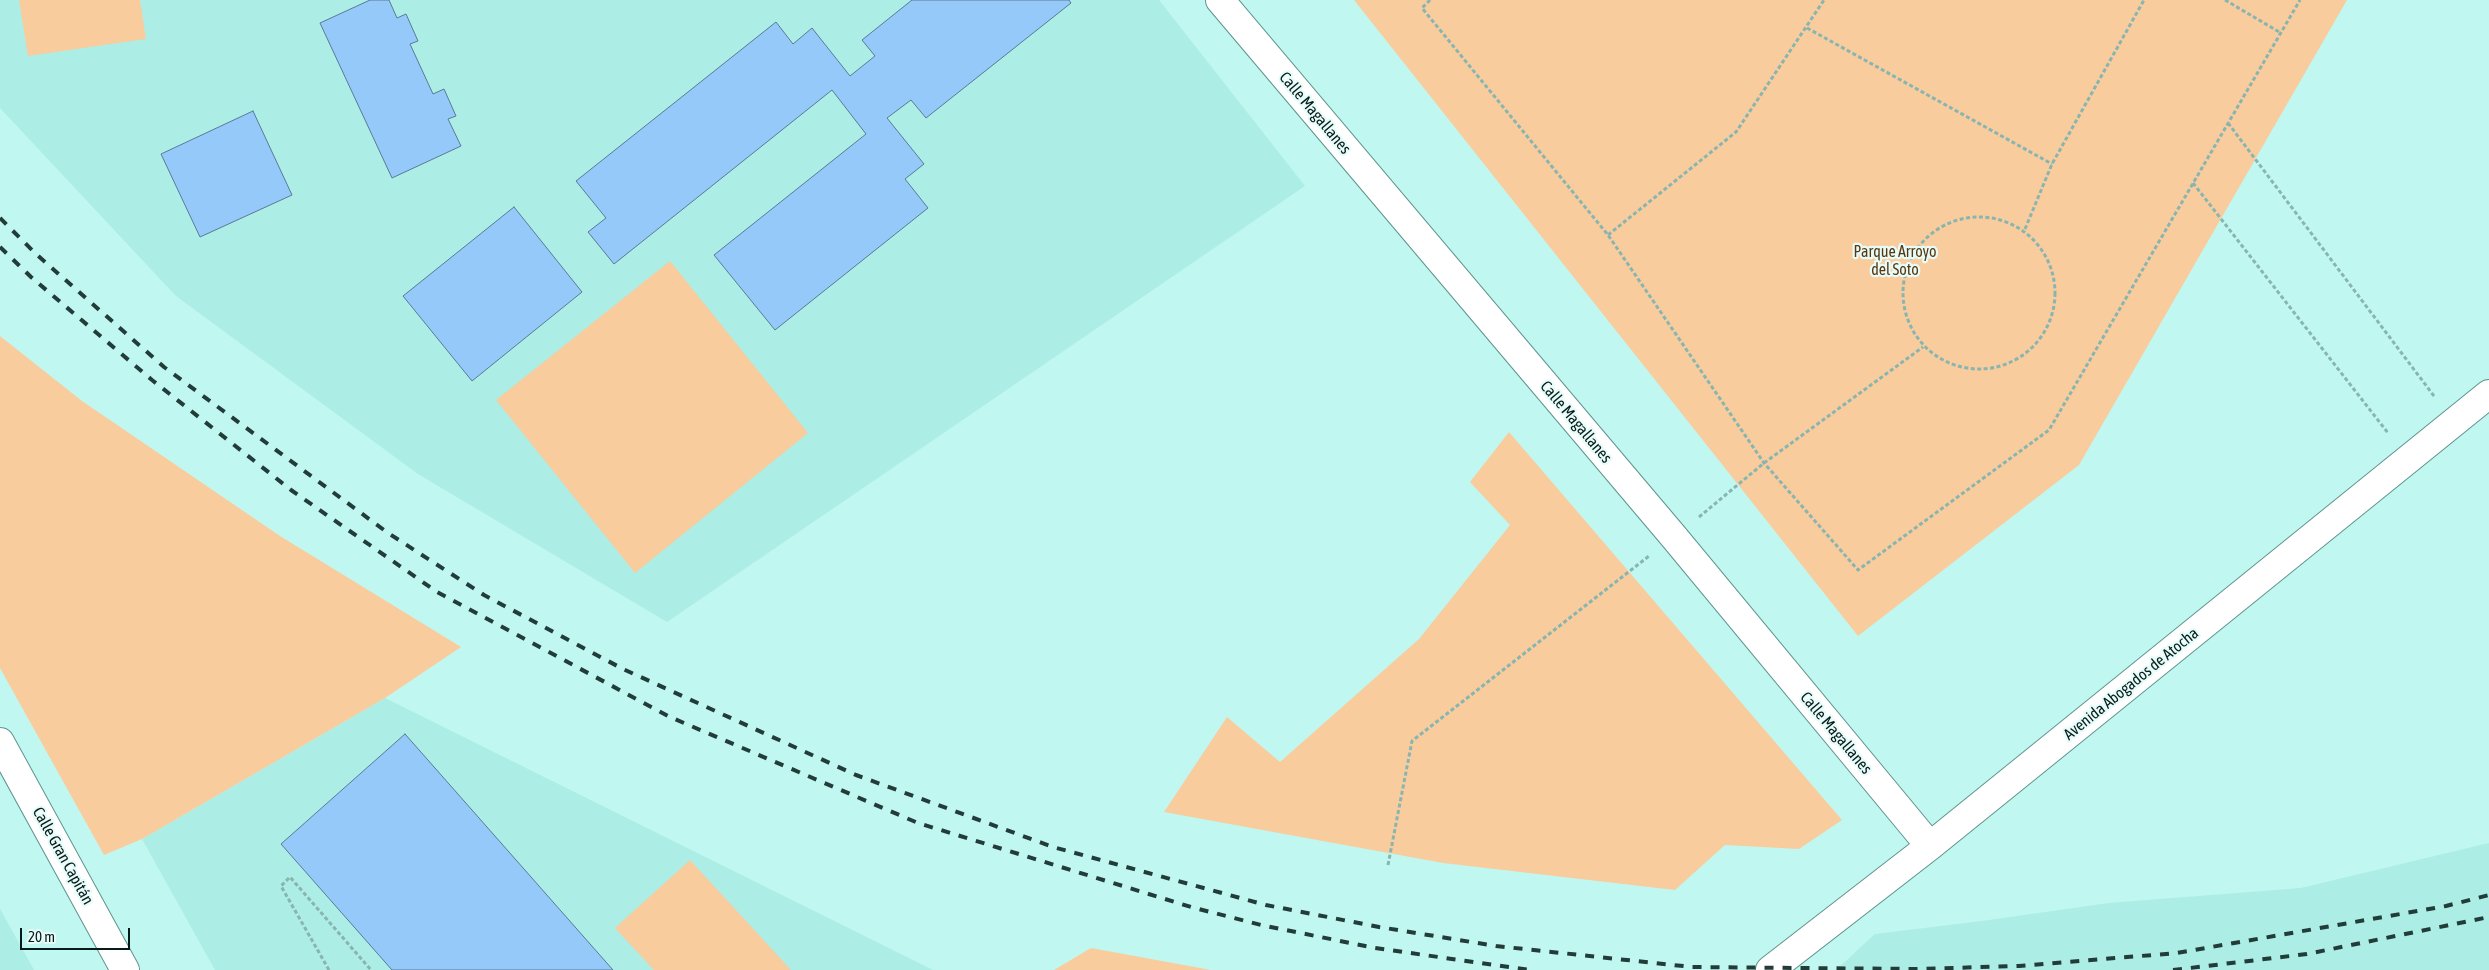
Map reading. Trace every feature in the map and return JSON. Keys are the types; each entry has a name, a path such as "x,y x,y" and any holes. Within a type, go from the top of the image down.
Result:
{"street":[{"name":"Calle Magallanes","path":"1220,0 1674,537 1930,846"},
{"name":"Avenida Abogados de Atocha","path":"1770,970 1930,846 2489,394"},
{"name":"Calle Gran Capitán","path":"2,752 125,970"}],"path":[{"path":"1430,0 1422,8 1608,235 1764,463 1858,570 2050,430 2300,0"},
{"path":"1608,235 1736,132 1824,0"},
{"path":"2025,229 2052,164 2144,0"},
{"path":"2224,0 2281,33"},
{"path":"1807,28 2052,164"},
{"path":"2228,123 2454,422"},
{"path":"2193,183 2408,459"},
{"path":"1982,215 2025,229 2051,263 2056,305 2038,344 2002,367 1960,368 1923,347 1902,306 1907,261 1937,226 1982,215"},
{"path":"1388,865 1412,741 1674,537 1764,463 1923,347"},
{"path":"329,970 280,886 290,877 371,970"}],"shaded area":[{"path":"0,0 1159,0 1305,186 667,622 418,474 176,296 0,108"},
{"path":"385,698 933,970 215,970 142,839"},
{"path":"2489,843 2489,970 1836,970 1875,934 2109,903 2301,888"},
{"path":"0,909 34,970 0,970"}],"green space":[{"path":"19,0 140,0 146,39 28,56"},
{"name":"Parque Arroyo del Soto","path":"1354,0 2347,0 2079,465 1858,636"},
{"path":"670,261 808,433 635,573 496,400"},
{"path":"0,336 82,401 280,536 461,647 385,698 142,839 104,855 0,668"},
{"path":"1509,432 1842,820 1799,849 1725,845 1675,890 1443,863 1164,812 1227,717 1280,762 1419,639 1510,525 1470,482"},
{"path":"690,860 791,970 654,970 615,928"},
{"path":"1091,948 1211,970 1054,970"}],"building":[{"path":"370,0 389,0 397,18 406,14 418,41 410,44 433,94 444,89 456,116 448,119 461,146 392,178 320,23"},
{"path":"912,0 1069,0 1071,3 926,118 911,100 887,118 924,164 905,179 928,208 775,330 714,255 866,134 832,90 614,264 588,232 606,218 576,181 776,22 793,44 812,28 850,76 875,56 862,40"},
{"path":"253,111 292,195 200,237 161,154"},
{"path":"514,207 582,292 472,381 403,296"},
{"path":"405,734 613,970 392,970 281,844"}],"railway":[{"path":"0,218 36,254 164,367 388,533 484,595 623,669 856,775 1053,847 1266,905 1379,927 1496,946 1692,967 1915,969 2019,966 2177,953 2446,906 2489,895"},
{"path":"0,247 31,277 152,380 291,490 437,592 670,717 918,823 1191,907 1261,925 1375,948 1530,970"},
{"path":"2173,970 2307,954 2489,917"}]}
